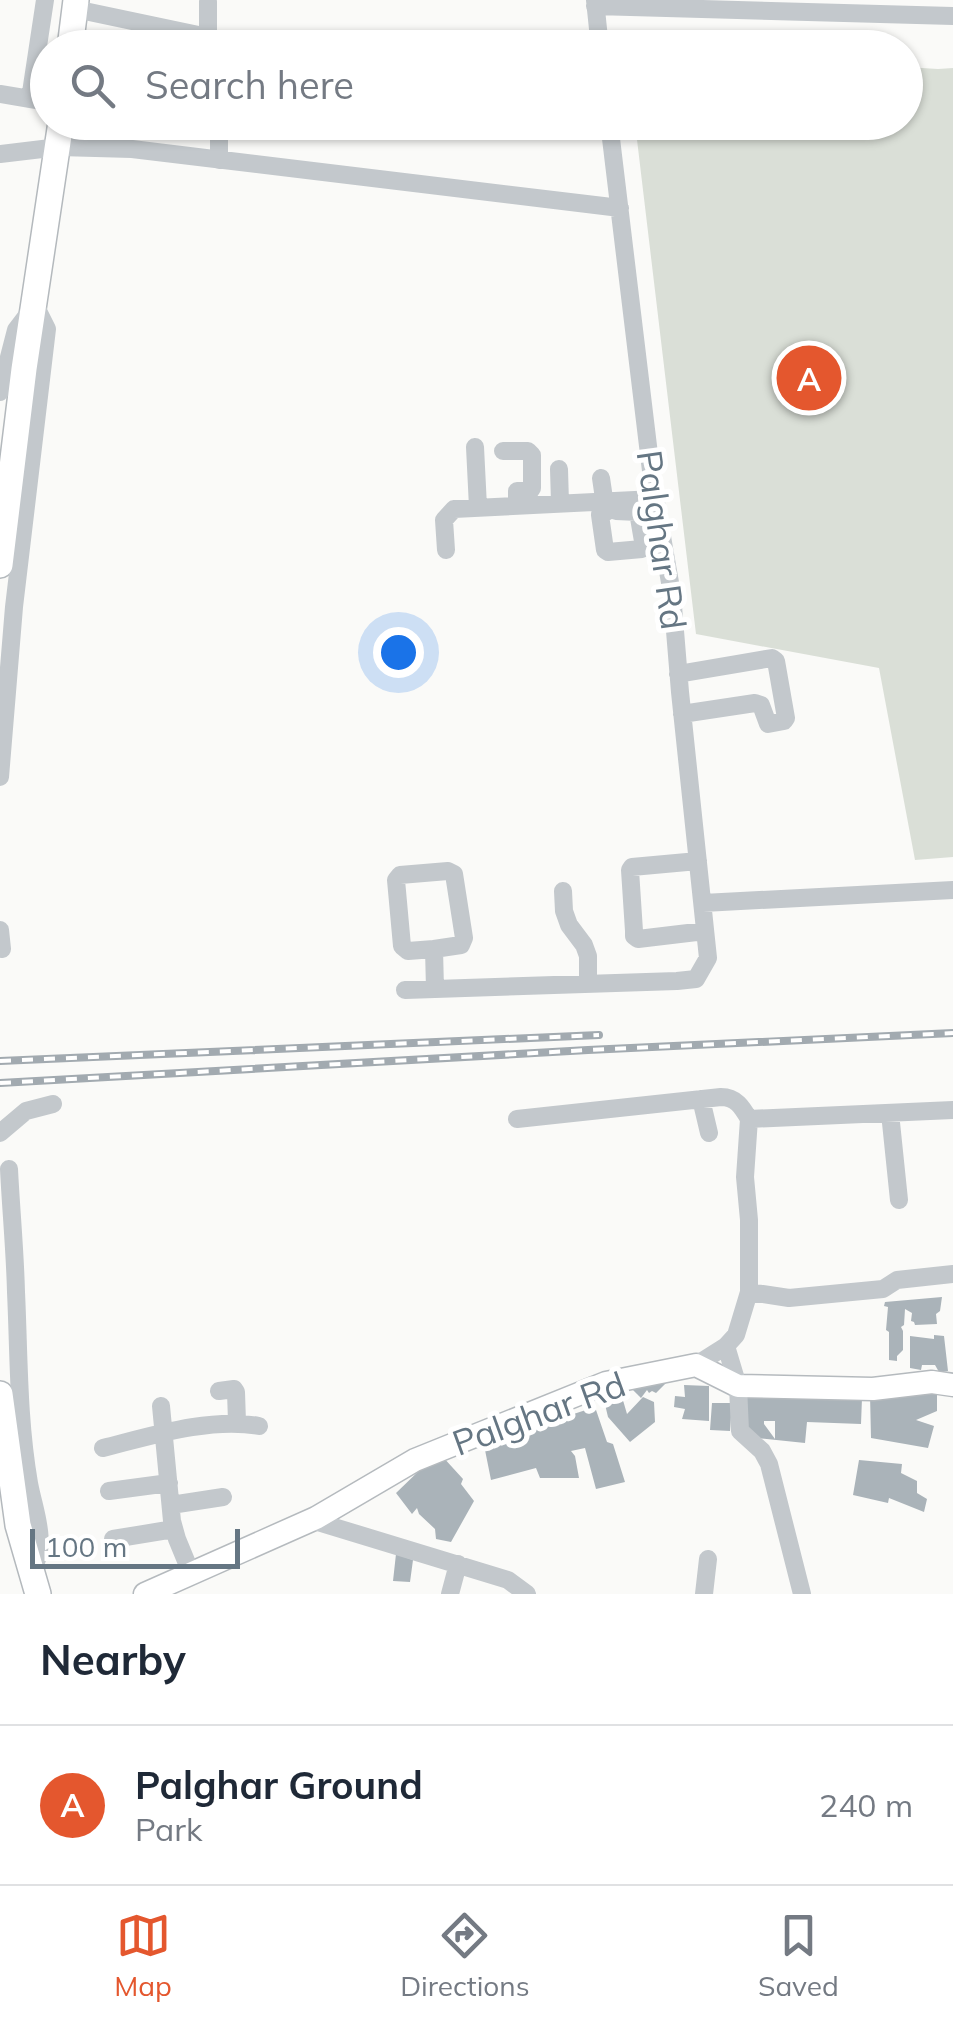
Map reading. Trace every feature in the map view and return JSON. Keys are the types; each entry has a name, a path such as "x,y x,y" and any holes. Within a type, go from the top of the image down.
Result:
{"highway":[{"path":"73,30 76,5"},
{"path":"0,564 24,369 59,140"},
{"path":"0,1394 18,1525 35,1583"}],"main road":[{"path":"696,1365 728,1388 874,1390 952,1378"},
{"name":"Palghar Rd","path":"145,1594 310,1520 416,1460 606,1383 696,1365"}],"street":[{"path":"43,30 45,0"},
{"path":"208,2 208,30"},
{"path":"598,30 595,3 953,16"},
{"path":"76,5 165,30"},
{"path":"0,94 30,99"},
{"path":"0,154 44,140"},
{"path":"84,140 132,150 620,208"},
{"path":"219,140 219,160"},
{"name":"Palghar Rd","path":"588,984 696,978 708,958 672,594 655,499 612,140"},
{"path":"0,392 16,330 34,305 47,330 14,607 0,776"},
{"path":"475,447 478,508"},
{"path":"446,550 444,520 448,513 478,508 532,488 532,455 528,451 503,451"},
{"path":"558,468 560,503"},
{"path":"601,478 605,506"},
{"path":"512,496 605,506 655,499"},
{"path":"678,674 772,658 776,661 786,718 768,724 761,705 755,703 682,714"},
{"path":"698,861 630,870 634,936 638,939 706,931"},
{"path":"400,874 454,874 464,938 460,945 434,949 408,951 402,946 396,880 400,874"},
{"path":"406,990 588,984 588,956 564,912 563,890"},
{"path":"702,903 953,890"},
{"path":"434,949 436,989"},
{"path":"517,1119 728,1097 739,1103 750,1119 745,1177 750,1292 736,1335 726,1346 728,1388 740,1431 769,1464 802,1594"},
{"path":"700,1099 709,1133"},
{"path":"0,1133 26,1111 53,1104"},
{"path":"750,1119 953,1110"},
{"path":"890,1113 900,1200"},
{"path":"9,1169 20,1406 41,1538 35,1583"},
{"path":"750,1292 789,1298 884,1289 897,1280 953,1274"},
{"name":"Palghar Rd","path":"696,1365 726,1346"},
{"path":"219,1391 236,1392 237,1422"},
{"path":"162,1406 174,1530 191,1573"},
{"path":"104,1448 164,1433 237,1422 258,1426"},
{"path":"109,1491 169,1483"},
{"path":"171,1505 223,1497"},
{"path":"310,1520 508,1580 526,1594"},
{"path":"113,1539 174,1530"},
{"path":"704,1594 708,1559"},
{"path":"450,1594 458,1564"}],"shaded area":[{"path":"923,68 953,68 953,857 915,860 879,668 696,634 637,140 923,140"}],"building":[{"path":"942,1297 937,1324 915,1325 912,1313 905,1309 901,1327 903,1350 897,1361 889,1360 885,1302"},
{"path":"934,1335 944,1336 948,1371 939,1372 935,1365 922,1365 921,1370 910,1368 910,1336 934,1339"},
{"path":"668,1381 656,1393 647,1390 641,1398 630,1387"},
{"path":"684,1385 709,1386 709,1421 682,1419 685,1409 674,1407 675,1396 685,1397"},
{"path":"620,1390 627,1414 643,1397 654,1402 655,1422 630,1442 608,1417 603,1396"},
{"path":"937,1391 937,1411 916,1420 934,1426 928,1448 871,1438 870,1394"},
{"path":"743,1394 862,1398 861,1424 807,1422 805,1443 756,1438 744,1426","holes":["775,1421 775,1439 764,1424"]},
{"path":"712,1403 732,1403 730,1431 710,1430"},
{"path":"595,1407 625,1482 596,1489 585,1448 571,1451 579,1478 540,1478 536,1468 491,1480 485,1450 543,1424"},
{"path":"442,1456 463,1479 461,1484 474,1501 451,1542 436,1539 435,1529 417,1508 412,1514 396,1493 425,1465"},
{"path":"859,1460 902,1464 901,1473 917,1481 917,1493 927,1499 924,1512 889,1498 888,1503 853,1495"},
{"path":"396,1554 413,1560 410,1582 393,1581"}],"railway":[{"path":"0,1083 953,1033"},
{"path":"0,1061 599,1035"}],"place":[{"name":"Palghar Ground","path":"809,378"}]}
